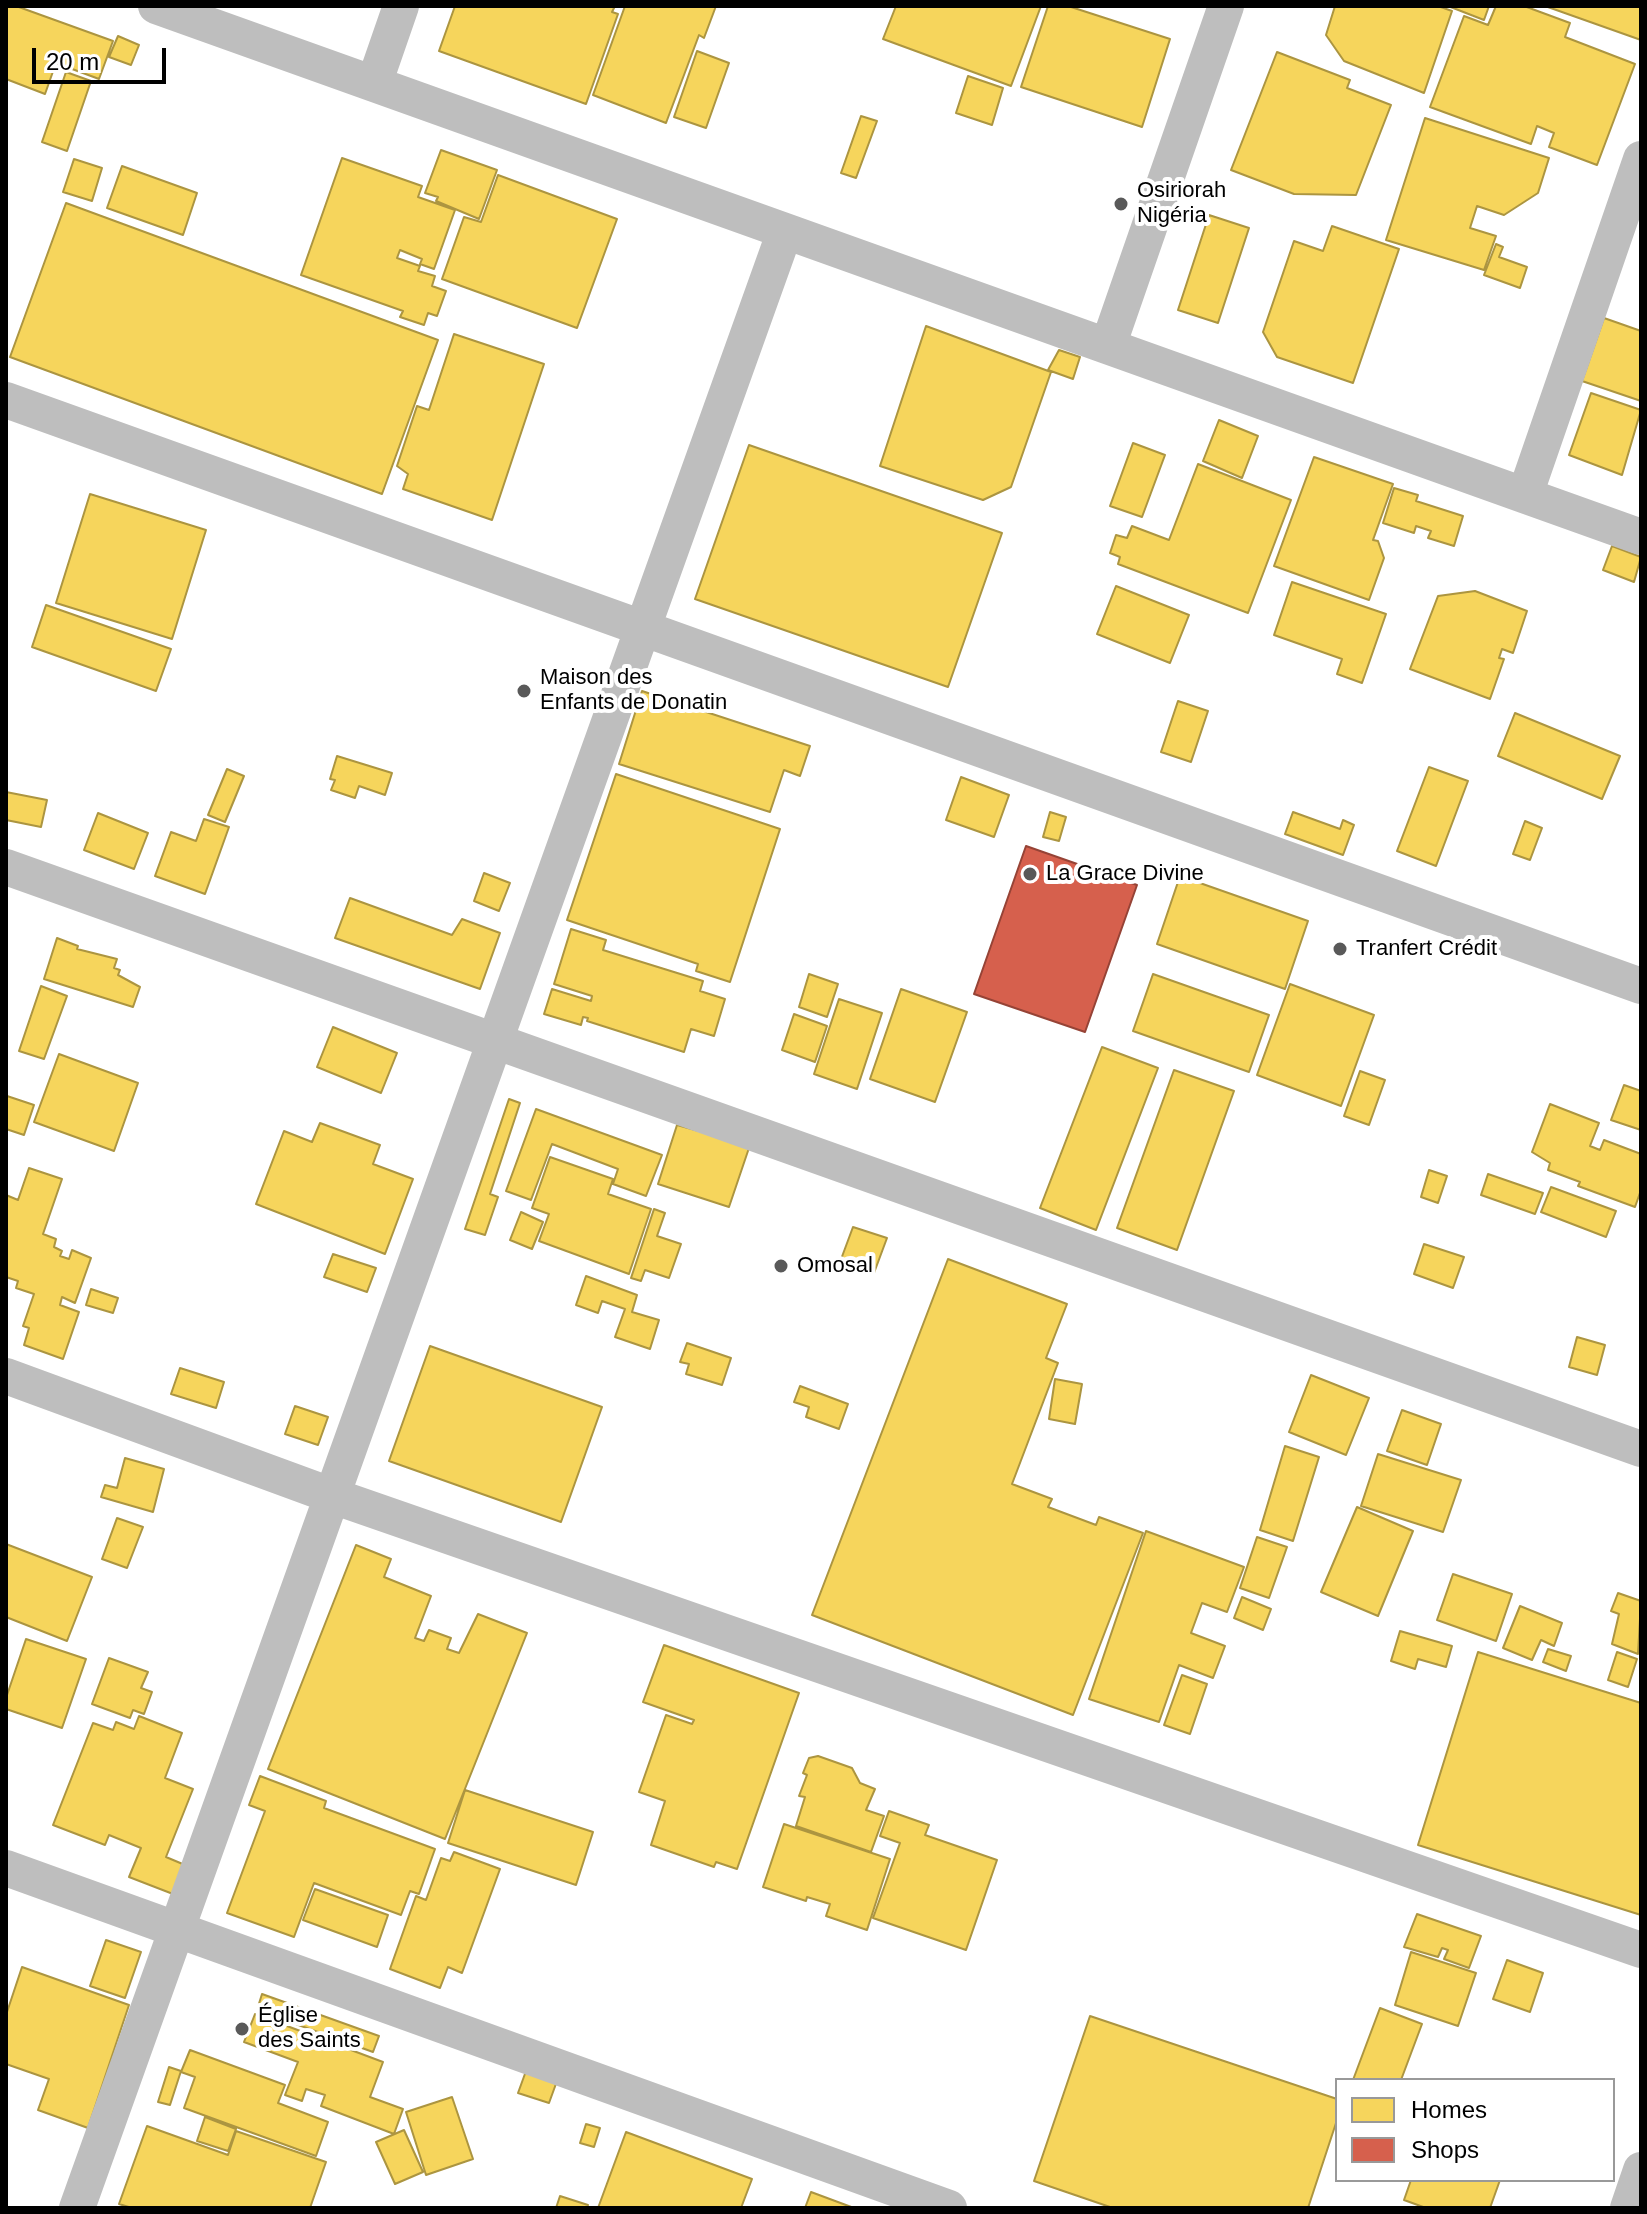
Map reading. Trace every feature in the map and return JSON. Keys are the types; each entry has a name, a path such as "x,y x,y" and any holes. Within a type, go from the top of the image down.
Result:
{"street":[{"path":"156,6 1641,537"},
{"path":"374,84 401,6"},
{"path":"1108,346 1226,6"},
{"path":"1525,495 1641,159"},
{"path":"77,2208 785,231"},
{"path":"6,400 1641,986"},
{"path":"6,867 1641,1449"},
{"path":"6,1376 333,1496 1641,1950"},
{"path":"6,1868 949,2208"},
{"path":"1628,2208 1641,2170"}],"building: Homes":[{"path":"6,6 16,6 113,41 99,79 56,63 45,94 6,79"},
{"path":"455,6 615,6 612,12 618,14 586,104 439,51"},
{"path":"625,6 716,6 704,38 699,35 666,123 593,95"},
{"path":"896,6 1041,6 1011,86 883,39"},
{"path":"1048,6 1068,6 1170,39 1142,127 1021,87"},
{"path":"1335,6 1438,6 1452,11 1424,93 1344,61 1326,35"},
{"path":"1448,6 1489,6 1484,20"},
{"path":"1496,6 1524,6 1570,23 1565,37 1635,64 1597,165 1549,147 1554,133 1537,126 1531,144 1430,107 1464,16 1488,25"},
{"path":"1545,6 1641,6 1641,40"},
{"path":"118,36 139,45 131,65 109,57"},
{"path":"697,51 729,63 706,128 674,117"},
{"path":"1277,52 1350,80 1347,88 1391,105 1356,195 1294,194 1231,170"},
{"path":"66,72 91,81 67,151 42,142"},
{"path":"968,76 1003,88 992,125 956,113"},
{"path":"861,116 877,121 856,178 841,173"},
{"path":"1425,118 1549,158 1538,193 1504,215 1477,206 1470,228 1496,236 1484,270 1386,240"},
{"path":"441,150 497,170 479,219 436,201 438,197 425,193"},
{"path":"342,158 422,186 418,197 455,210 434,269 420,264 422,259 400,250 397,258 420,266 418,271 435,276 432,286 446,291 437,316 428,313 424,325 400,317 403,311 301,275"},
{"path":"74,159 102,168 92,201 63,192"},
{"path":"122,166 197,193 183,235 107,208"},
{"path":"498,175 617,219 577,328 442,279 464,217 481,222"},
{"path":"66,203 438,340 382,494 10,357"},
{"path":"1209,215 1249,228 1218,323 1178,310"},
{"path":"1332,226 1399,249 1353,383 1277,357 1263,332 1294,241 1323,251"},
{"path":"1496,244 1503,247 1499,257 1527,267 1520,288 1484,275"},
{"path":"1604,318 1641,331 1641,401 1582,381"},
{"path":"926,326 1051,372 1011,487 983,500 880,466"},
{"path":"454,334 544,364 492,520 403,489 408,474 397,466 417,406 429,410"},
{"path":"1059,350 1080,357 1073,379 1048,370"},
{"path":"1591,393 1641,410 1622,475 1569,455"},
{"path":"1219,420 1258,436 1242,478 1203,461"},
{"path":"1133,443 1165,455 1142,517 1110,506"},
{"path":"749,445 1002,533 948,687 695,599"},
{"path":"1314,457 1393,484 1373,540 1378,541 1384,558 1369,600 1274,566"},
{"path":"1198,464 1291,500 1248,613 1118,564 1120,557 1110,553 1116,535 1127,538 1132,526 1169,540"},
{"path":"1394,488 1418,495 1416,501 1463,516 1454,546 1428,538 1431,531 1416,526 1414,533 1383,523"},
{"path":"90,494 206,530 172,639 56,603"},
{"path":"1612,546 1641,557 1634,582 1603,570"},
{"path":"1292,582 1386,614 1362,683 1337,674 1342,659 1274,635"},
{"path":"1116,586 1189,615 1170,663 1097,634"},
{"path":"1475,591 1527,611 1513,653 1502,649 1499,658 1504,659 1490,699 1410,669 1438,596"},
{"path":"46,605 171,649 156,691 32,647"},
{"path":"642,691 810,746 800,776 784,770 770,812 619,764"},
{"path":"1178,701 1208,711 1191,762 1161,752"},
{"path":"1515,713 1620,756 1602,799 1498,756"},
{"path":"337,756 392,773 385,795 359,786 355,798 331,790 335,780 330,779"},
{"path":"1429,767 1468,781 1436,866 1397,851"},
{"path":"227,769 244,776 225,822 208,815"},
{"path":"616,774 780,829 730,982 696,971 698,964 567,920"},
{"path":"961,777 1009,795 994,837 946,820"},
{"path":"6,792 47,800 41,827 6,820"},
{"path":"1050,812 1066,817 1059,841 1043,837"},
{"path":"1293,812 1340,829 1343,820 1354,825 1343,855 1285,834"},
{"path":"98,813 148,833 134,869 84,850"},
{"path":"204,819 229,827 205,894 155,876 171,832 196,841"},
{"path":"1525,821 1542,828 1530,860 1513,854"},
{"path":"484,873 510,883 499,911 474,901"},
{"path":"1180,876 1308,921 1285,989 1157,944"},
{"path":"350,898 452,935 462,919 500,933 480,989 335,938"},
{"path":"571,929 606,940 603,950 703,981 700,991 725,999 714,1036 691,1029 684,1052 587,1021 588,1018 583,1017 581,1025 544,1014 552,989 591,1001 592,996 554,984"},
{"path":"57,938 78,946 77,949 117,959 114,968 120,970 118,975 140,987 133,1007 44,979"},
{"path":"809,974 838,984 827,1017 799,1007"},
{"path":"1153,974 1269,1015 1249,1072 1133,1031"},
{"path":"1290,984 1374,1015 1341,1106 1257,1075"},
{"path":"41,986 67,996 44,1059 19,1051"},
{"path":"901,989 967,1012 935,1102 870,1079"},
{"path":"839,999 882,1013 857,1089 814,1074"},
{"path":"794,1014 827,1026 815,1062 782,1050"},
{"path":"333,1027 397,1053 381,1093 317,1067"},
{"path":"1102,1047 1158,1068 1096,1230 1040,1208"},
{"path":"59,1054 138,1083 114,1151 34,1122"},
{"path":"1174,1070 1234,1091 1177,1250 1117,1228"},
{"path":"1360,1071 1385,1080 1369,1125 1344,1116"},
{"path":"1624,1085 1641,1091 1641,1130 1611,1120"},
{"path":"7,1096 34,1105 24,1135 6,1129"},
{"path":"509,1099 520,1103 490,1194 498,1197 485,1235 465,1229"},
{"path":"1550,1104 1599,1123 1590,1146 1600,1150 1604,1140 1641,1154 1641,1190 1635,1207 1578,1186 1580,1182 1548,1170 1550,1163 1532,1152"},
{"path":"536,1109 662,1155 646,1196 613,1184 618,1169 552,1144 531,1200 506,1191"},
{"path":"320,1123 380,1145 373,1164 413,1179 385,1254 256,1204 284,1131 312,1142"},
{"path":"677,1125 750,1145 729,1207 658,1184"},
{"path":"550,1157 613,1179 608,1194 651,1209 629,1274 539,1241 549,1214 532,1208"},
{"path":"29,1168 62,1179 43,1234 56,1239 54,1247 62,1251 60,1256 69,1259 72,1250 91,1258 75,1303 62,1297 60,1305 79,1312 63,1359 24,1345 29,1328 23,1326 34,1294 16,1288 18,1281 6,1277 6,1195 18,1200"},
{"path":"1429,1170 1447,1176 1438,1203 1421,1197"},
{"path":"1488,1174 1543,1193 1535,1214 1481,1195"},
{"path":"1551,1187 1616,1211 1606,1237 1541,1212"},
{"path":"654,1209 665,1213 657,1236 681,1244 669,1278 645,1270 641,1281 631,1278"},
{"path":"521,1212 543,1222 532,1249 510,1240"},
{"path":"853,1227 887,1238 874,1273 840,1262"},
{"path":"1424,1244 1464,1257 1453,1288 1414,1274"},
{"path":"333,1254 376,1268 367,1292 324,1277"},
{"path":"948,1259 1067,1304 1046,1358 1058,1363 1012,1484 1052,1499 1048,1507 1096,1525 1099,1517 1143,1533 1073,1715 812,1615"},
{"path":"586,1276 637,1295 632,1312 659,1320 650,1349 615,1337 625,1309 602,1301 598,1313 576,1305"},
{"path":"91,1289 118,1298 113,1313 86,1305"},
{"path":"1577,1337 1605,1345 1597,1375 1569,1367"},
{"path":"687,1343 731,1358 722,1385 686,1374 689,1364 680,1362"},
{"path":"430,1346 602,1407 561,1522 389,1461"},
{"path":"180,1368 224,1382 216,1408 171,1394"},
{"path":"1311,1375 1369,1398 1346,1455 1289,1432"},
{"path":"1055,1379 1082,1384 1075,1424 1049,1419"},
{"path":"800,1386 848,1404 839,1429 806,1417 809,1407 794,1402"},
{"path":"295,1406 328,1417 318,1445 285,1434"},
{"path":"1402,1410 1441,1424 1427,1465 1387,1451"},
{"path":"1285,1446 1319,1457 1293,1541 1260,1530"},
{"path":"1378,1454 1461,1480 1443,1532 1361,1506"},
{"path":"125,1458 164,1469 153,1512 101,1497 105,1485 117,1488"},
{"path":"1357,1507 1413,1531 1378,1616 1321,1592"},
{"path":"117,1518 143,1527 127,1568 102,1559"},
{"path":"1146,1531 1244,1567 1227,1612 1202,1603 1191,1633 1225,1646 1213,1678 1179,1665 1159,1722 1089,1699"},
{"path":"1257,1537 1287,1547 1269,1598 1240,1588"},
{"path":"6,1544 92,1577 67,1641 6,1617"},
{"path":"356,1545 391,1559 384,1577 431,1596 415,1638 424,1641 429,1630 451,1638 447,1649 459,1653 478,1614 527,1633 445,1839 268,1769"},
{"path":"1453,1574 1512,1594 1496,1641 1437,1620"},
{"path":"1618,1593 1641,1601 1638,1654 1612,1644 1619,1614 1611,1611"},
{"path":"1242,1597 1271,1609 1263,1630 1234,1618"},
{"path":"1520,1606 1562,1623 1554,1646 1541,1640 1532,1660 1503,1648"},
{"path":"1400,1631 1452,1646 1446,1667 1418,1659 1415,1669 1391,1661"},
{"path":"26,1639 86,1659 62,1728 6,1709 6,1698"},
{"path":"664,1645 799,1693 737,1869 716,1862 714,1867 651,1845 665,1801 639,1792 666,1715 692,1724 694,1720 643,1702"},
{"path":"1548,1649 1571,1656 1566,1671 1543,1662"},
{"path":"1478,1652 1641,1703 1641,1915 1418,1845"},
{"path":"1617,1652 1637,1659 1628,1687 1608,1680"},
{"path":"109,1658 148,1672 141,1688 152,1692 144,1714 133,1710 130,1718 92,1704"},
{"path":"1182,1675 1207,1684 1190,1734 1164,1725"},
{"path":"139,1716 182,1733 165,1778 193,1789 166,1857 185,1865 173,1894 129,1877 141,1848 109,1835 105,1845 53,1825 93,1723 113,1730 116,1722 134,1729"},
{"path":"818,1756 852,1768 860,1783 875,1789 866,1810 884,1816 871,1852 796,1826 805,1797 799,1796 807,1775 803,1773 809,1758"},
{"path":"260,1776 326,1801 324,1808 435,1849 419,1894 410,1891 401,1915 314,1883 294,1937 227,1913 265,1811 249,1805"},
{"path":"465,1790 593,1832 576,1885 448,1843"},
{"path":"889,1811 929,1825 925,1835 997,1860 966,1950 873,1918 900,1843 880,1836"},
{"path":"784,1824 890,1859 867,1930 826,1916 830,1904 807,1897 806,1901 763,1887"},
{"path":"454,1852 500,1869 462,1973 448,1967 440,1988 390,1969 416,1896 426,1900 441,1858 450,1861"},
{"path":"315,1889 388,1915 377,1947 303,1920"},
{"path":"1417,1914 1481,1936 1469,1968 1444,1959 1448,1950 1442,1948 1438,1957 1404,1947"},
{"path":"106,1940 141,1952 125,1998 90,1986"},
{"path":"1411,1952 1476,1973 1458,2026 1395,2005"},
{"path":"1507,1960 1543,1973 1530,2012 1493,1999"},
{"path":"22,1967 129,2005 88,2128 38,2110 49,2079 6,2064 6,2015"},
{"path":"262,1994 379,2036 373,2052 257,2010"},
{"path":"1380,2008 1422,2024 1402,2078 1354,2078"},
{"path":"255,2014 383,2062 370,2097 403,2109 394,2134 321,2106 325,2095 306,2089 302,2101 285,2095 298,2062 244,2042"},
{"path":"1090,2016 1335,2098 1335,2126 1308,2208 1113,2208 1034,2181"},
{"path":"190,2050 285,2085 278,2103 328,2122 316,2156 184,2108 195,2077 181,2072"},
{"path":"169,2067 181,2071 170,2105 158,2102"},
{"path":"526,2071 557,2081 549,2103 518,2093"},
{"path":"452,2097 473,2159 426,2175 406,2112"},
{"path":"205,2117 236,2129 228,2151 197,2141"},
{"path":"586,2124 600,2128 594,2147 580,2143"},
{"path":"147,2126 228,2155 236,2131 326,2162 310,2208 132,2208 119,2204"},
{"path":"404,2130 423,2172 395,2184 376,2142"},
{"path":"626,2132 752,2179 741,2208 598,2208"},
{"path":"1410,2182 1499,2182 1490,2208 1426,2208 1404,2200"},
{"path":"811,2192 854,2208 805,2208"},
{"path":"560,2196 588,2205 587,2208 556,2208"}],"building: Shops":[{"path":"1026,846 1137,885 1085,1032 974,994"}],"place":[{"name":"Osiriorah Nigéria","path":"1121,204"},
{"name":"Maison des Enfants de Donatin","path":"524,691"},
{"name":"La Grace Divine","path":"1030,874"},
{"name":"Tranfert Crédit","path":"1340,949"},
{"name":"Omosal","path":"781,1266"},
{"name":"Église des Saints","path":"242,2029"}]}
